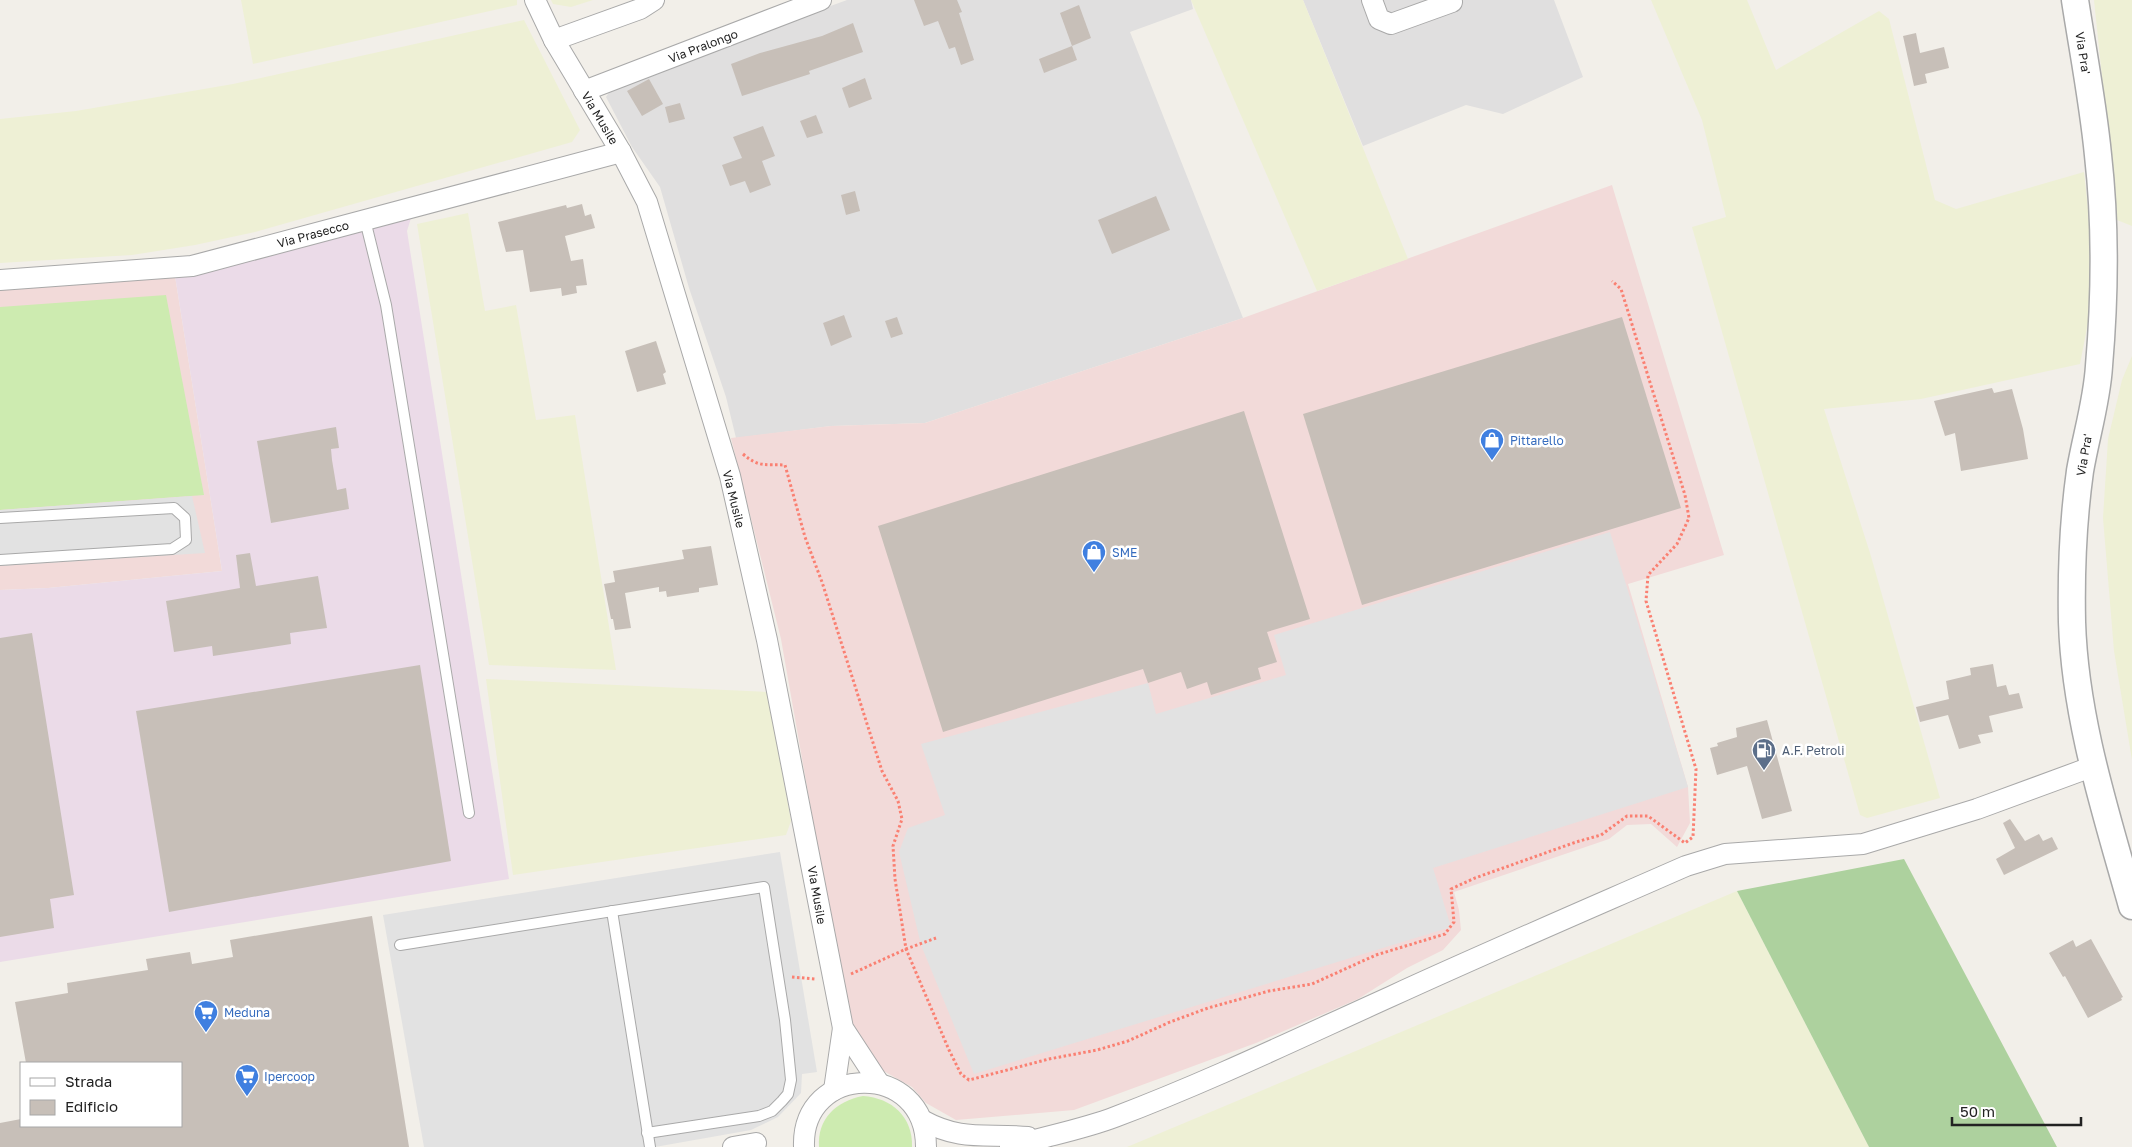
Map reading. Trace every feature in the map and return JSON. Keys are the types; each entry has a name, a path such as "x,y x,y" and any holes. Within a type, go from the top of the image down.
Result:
{"street":[{"name":"Via Musile","path":"535,0 554,40 621,152 647,202 730,476 767,640 843,1028"},
{"path":"554,40 640,9 654,0"},
{"name":"Via Pralongo","path":"584,91 822,0"},
{"path":"1372,0 1379,19 1391,24 1452,2"},
{"name":"Via Pra'","path":"2075,0 2098,154 2105,274 2099,370 2080,471 2072,548 2072,623 2077,686 2094,766 2132,906"},
{"name":"Via Prasecco","path":"0,280 192,266 621,152"},
{"path":"1010,1147 1038,1137 1098,1124 1132,1111 1686,866 1725,854 1862,844 1977,809 2094,766"},
{"path":"843,1028 879,1083"},
{"path":"834,1090 843,1028"},
{"path":"804,1147 805,1132 809,1118 822,1100 834,1090 851,1083 879,1083 891,1088 907,1099 916,1109 922,1120 925,1129 926,1147"},
{"path":"922,1120 948,1133 961,1135 1038,1137"},
{"path":"733,1147 756,1144"}],"lane":[{"path":"365,220 386,305 469,813"},
{"path":"0,518 174,508 185,518 186,540 172,549 0,560"},
{"path":"400,945 764,887 790,1064 791,1080 788,1094 772,1111 759,1116 647,1132"},
{"path":"612,911 650,1147"}],"path":[{"path":"740,446 743,454 753,463 764,466 785,465 804,537 822,582 882,771 898,801 902,819 893,846 895,879 906,949 949,1050 962,1074 969,1080 1128,1041 1170,1022 1208,1008 1269,991 1312,984 1376,956 1445,934 1454,922 1451,889 1476,878 1600,835 1627,816 1648,816 1685,843 1692,837 1696,769 1646,602 1648,575 1676,544 1688,518 1685,495 1621,289 1612,281"},
{"path":"778,976 822,979 853,974 906,949 936,938"}],"shaded area":[{"path":"847,0 1191,0 1193,9 1130,32 1243,318 925,423 831,426 736,438 726,397 689,288 660,187 632,147 606,97 614,85"},
{"path":"1303,0 1554,0 1583,77 1503,114 1466,105 1363,146"},
{"path":"1612,185 1724,555 1628,584 1688,787 1690,823 1677,847 1651,824 1627,825 1609,839 1454,892 1459,910 1461,930 1443,950 1407,968 1358,999 1256,1043 1074,1110 956,1120 926,1103 912,1087 880,1069 862,1050 847,1014 781,639 731,438 831,426 925,423 1243,318"},
{"path":"411,218 407,231 509,879 0,962 0,590 48,588 222,571 175,276 214,270"},
{"path":"175,276 222,571 48,588 0,590 0,287"},
{"path":"192,496 205,553 0,566 0,510"},
{"path":"1610,532 1688,787 1433,868 1451,927 974,1074 921,945 899,852 908,828 945,815 921,744 1148,683 1156,714 1286,675 1274,635"},
{"path":"780,852 817,1072 802,1074 801,1093 778,1117 751,1130 655,1147 424,1147 383,915"}],"green space":[{"path":"241,0 517,0 517,5 253,64"},
{"path":"551,0 593,0 571,7 553,4"},
{"path":"1191,0 1303,0 1408,259 1317,291"},
{"path":"1651,0 1747,0 1776,70 1879,11 1889,19 1935,200 1956,209 2084,172 2090,227 2091,307 2080,364 1921,399 1824,409 1870,553 1940,798 1867,818 1860,815 1692,227 1726,217 1702,120"},
{"path":"2094,0 2132,0 2132,226 2117,220"},
{"path":"524,20 580,130 572,142 255,232 195,245 132,255 0,263 0,119 76,111 233,84"},
{"path":"468,213 485,311 516,305 536,420 575,415 616,670 489,665 417,224"},
{"path":"166,295 204,495 0,510 0,307"},
{"path":"2132,356 2132,760 2114,651 2103,518 2108,439 2122,380"},
{"path":"486,679 768,692 791,821 786,835 513,875"},
{"path":"1904,859 2057,1147 1869,1147 1737,891"},
{"path":"1737,891 1869,1147 1127,1147"},
{"path":"863,1096 883,1101 899,1111 909,1127 912,1147 819,1147 821,1128 830,1113 844,1102"}],"building":[{"path":"914,0 957,0 962,12 959,13 974,60 961,65 955,47 949,49 938,21 924,26"},
{"path":"1079,5 1091,38 1072,46 1060,13"},
{"path":"853,23 863,52 809,71 810,74 742,96 731,64 760,53 822,36"},
{"path":"1916,33 1920,53 1944,47 1949,68 1925,74 1927,83 1914,86 1903,36"},
{"path":"1072,46 1077,60 1044,73 1039,59"},
{"path":"865,78 872,99 849,108 842,88"},
{"path":"649,79 663,104 642,116 627,91"},
{"path":"680,103 685,119 669,123 665,107"},
{"path":"816,115 823,133 807,138 800,121"},
{"path":"763,126 775,156 762,161 771,185 750,193 745,181 730,186 722,165 742,158 733,137"},
{"path":"855,191 860,211 846,215 841,195"},
{"path":"1156,196 1170,230 1112,254 1098,220"},
{"path":"582,204 585,216 591,214 595,228 565,236 571,261 583,259 587,285 576,286 577,293 562,296 561,288 530,292 523,250 506,252 498,222 566,205 567,208"},
{"path":"844,315 852,337 831,346 823,323"},
{"path":"897,317 903,334 891,338 885,321"},
{"name":"Pittarello","path":"1622,317 1681,508 1362,605 1303,414"},
{"path":"656,341 666,372 663,374 666,384 637,392 625,351"},
{"path":"1992,388 1994,393 2012,389 2023,429 2028,459 1961,471 1955,433 1945,436 1934,401"},
{"name":"SME","path":"1244,411 1310,619 1267,632 1277,662 1258,668 1261,679 1211,695 1207,682 1187,689 1181,672 1148,683 1143,669 943,732 878,526"},
{"path":"336,427 339,448 331,449 332,460 337,490 346,488 349,509 271,523 257,441"},
{"path":"711,546 718,585 699,588 699,592 667,597 666,591 659,592 659,587 625,593 631,628 615,630 604,584 615,582 613,571 684,559 682,550"},
{"path":"250,553 256,586 318,576 327,628 290,633 291,644 213,656 212,646 174,652 166,601 240,588 236,555"},
{"path":"32,633 74,895 50,899 54,928 0,937 0,638"},
{"path":"1993,664 1997,687 2006,685 2009,695 2019,693 2023,708 1989,716 1993,732 1978,735 1981,743 1959,749 1948,715 1920,722 1916,707 1949,699 1946,681 1971,675 1970,668"},
{"path":"420,665 451,861 169,912 136,711"},
{"name":"A.F. Petroli","path":"1767,720 1792,811 1762,819 1747,766 1717,775 1710,748 1718,746 1717,743 1737,737 1736,728"},
{"path":"2010,819 2025,841 2039,834 2043,841 2052,837 2058,849 2004,875 1996,859 2015,848 2003,823"},
{"name":"Meduna","path":"372,916 409,1147 0,1147 0,1123 20,1119 20,1127 182,1127 182,1062 26,1062 15,1002 68,993 67,983 148,970 146,959 190,952 192,964 233,957 230,940"},
{"path":"2091,939 2123,997 2121,998 2122,1000 2088,1018 2065,976 2063,977 2049,953 2073,940 2076,947"}],"place":[{"name":"Pittarello","path":"1492,461"},
{"name":"SME","path":"1094,573"},
{"name":"A.F. Petroli","path":"1764,771"},
{"name":"Meduna","path":"206,1033"},
{"name":"Ipercoop","path":"247,1097"}]}
